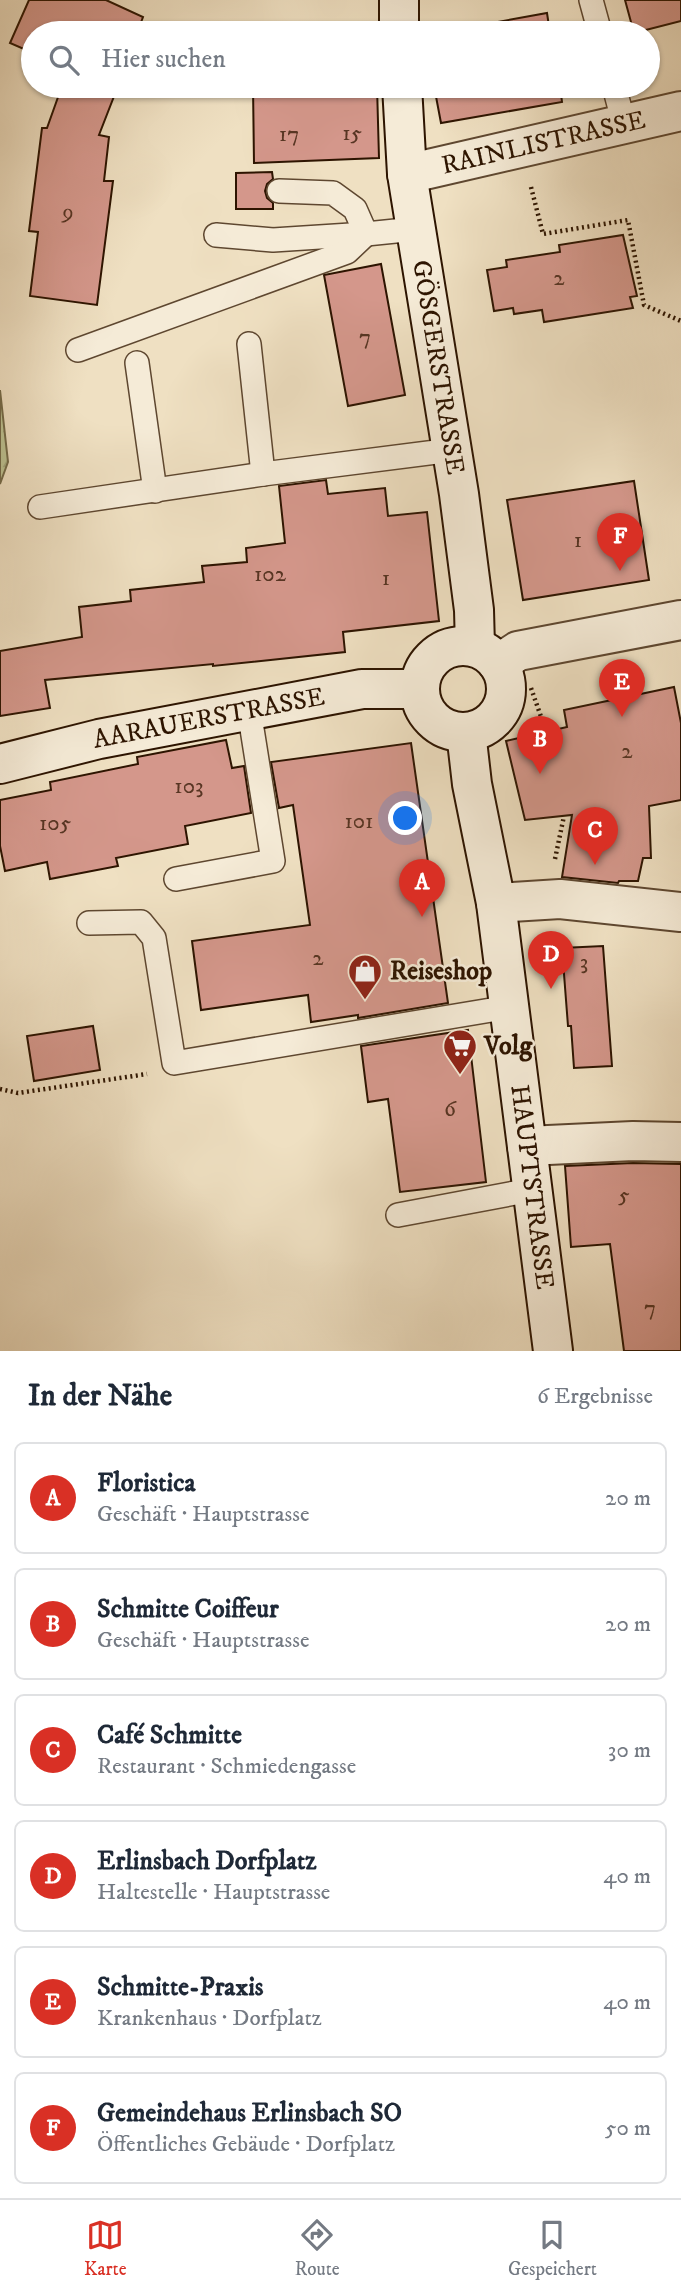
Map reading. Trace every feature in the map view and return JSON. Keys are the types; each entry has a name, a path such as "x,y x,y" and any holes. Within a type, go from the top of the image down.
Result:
{"main road":[{"path":"399,0 399,21"},
{"name":"GÖSGERSTRASSE","path":"403,98 407,174 415,229 452,450 474,610 486,655"},
{"name":"RAINLISTRASSE","path":"407,174 681,111"},
{"path":"486,655 505,678 503,707 486,726 466,732 439,726 428,716 421,703 419,689 422,674 429,661 441,651 455,646 486,655 518,651 681,620"},
{"name":"AARAUERSTRASSE","path":"0,764 99,739 249,709 362,689 419,689"},
{"name":"HAUPTSTRASSE","path":"466,732 472,784 496,903 553,1351"},
{"path":"496,903 560,899 681,912"},
{"path":"527,1146 633,1141 681,1142"}],"lane":[{"path":"591,0 597,21"},
{"path":"617,98 624,124"},
{"path":"279,191 333,193 355,209 366,234"},
{"path":"216,235 273,240 415,229"},
{"path":"78,349 347,252 366,234"},
{"path":"249,344 263,474"},
{"path":"137,363 155,491"},
{"path":"40,508 263,474 452,450"},
{"path":"176,879 273,861 249,709"},
{"path":"89,923 141,922 154,938 174,1063 509,1007"},
{"path":"398,1215 531,1189"}],"path":[{"path":"522,147 543,234 628,220 644,305 681,321"},
{"path":"0,1089 18,1093 141,1076 174,1063"}],"green space":[{"path":"0,390 8,462 0,484"}],"building":[{"path":"29,0 106,0 143,17 142,21 21,21 21,48 10,43"},
{"path":"625,0 681,0 681,21 660,26 660,21 631,21"},
{"path":"547,13 548,21 503,21"},
{"path":"58,98 113,98 99,135 109,137 104,181 113,181 97,305 30,296 38,232 29,231 42,128 47,128"},
{"path":"253,98 377,98 379,158 254,163"},
{"path":"436,98 562,98 562,102 441,123"},
{"path":"272,172 273,179 267,184 265,191 267,198 273,203 273,209 236,209 236,173"},
{"path":"623,235 637,296 630,297 633,308 544,322 542,310 514,314 513,308 494,311 487,270 507,267 506,260 560,252 559,245"},
{"path":"381,264 405,395 348,406 324,275"},
{"path":"326,480 328,494 385,488 388,516 427,512 439,621 343,632 345,652 45,680 50,708 0,716 0,651 82,637 79,607 131,601 130,590 204,582 202,566 247,562 246,548 285,543 279,486"},
{"path":"634,481 649,580 523,600 507,500"},
{"path":"674,687 681,723 681,800 649,806 651,858 643,858 638,881 618,883 562,877 572,815 525,820 506,741 567,727 564,710"},
{"path":"226,740 232,768 244,766 251,813 185,826 188,844 116,858 118,866 50,879 47,862 5,871 0,846 0,800 51,790 50,782 138,764 137,757"},
{"path":"411,743 448,1003 358,1018 358,1015 311,1022 308,995 201,1010 192,941 310,925 293,805 279,808 271,762"},
{"path":"603,946 612,1066 574,1068 562,948"},
{"path":"93,1026 100,1070 34,1081 27,1036"},
{"path":"468,1030 486,1182 400,1192 388,1099 368,1102 361,1046"},
{"path":"681,1164 681,1351 624,1351 610,1244 571,1247 565,1166"}],"place":[{"name":"Gemeindehaus Erlinsbach SO","path":"620,571"},
{"name":"Schmitte-Praxis","path":"622,717"},
{"name":"Schmitte Coiffeur","path":"540,774"},
{"name":"Café Schmitte","path":"595,865"},
{"name":"Floristica","path":"422,917"},
{"name":"Erlinsbach Dorfplatz","path":"551,989"},
{"name":"Reiseshop","path":"365,1001"},
{"name":"Volg","path":"460,1076"}]}
